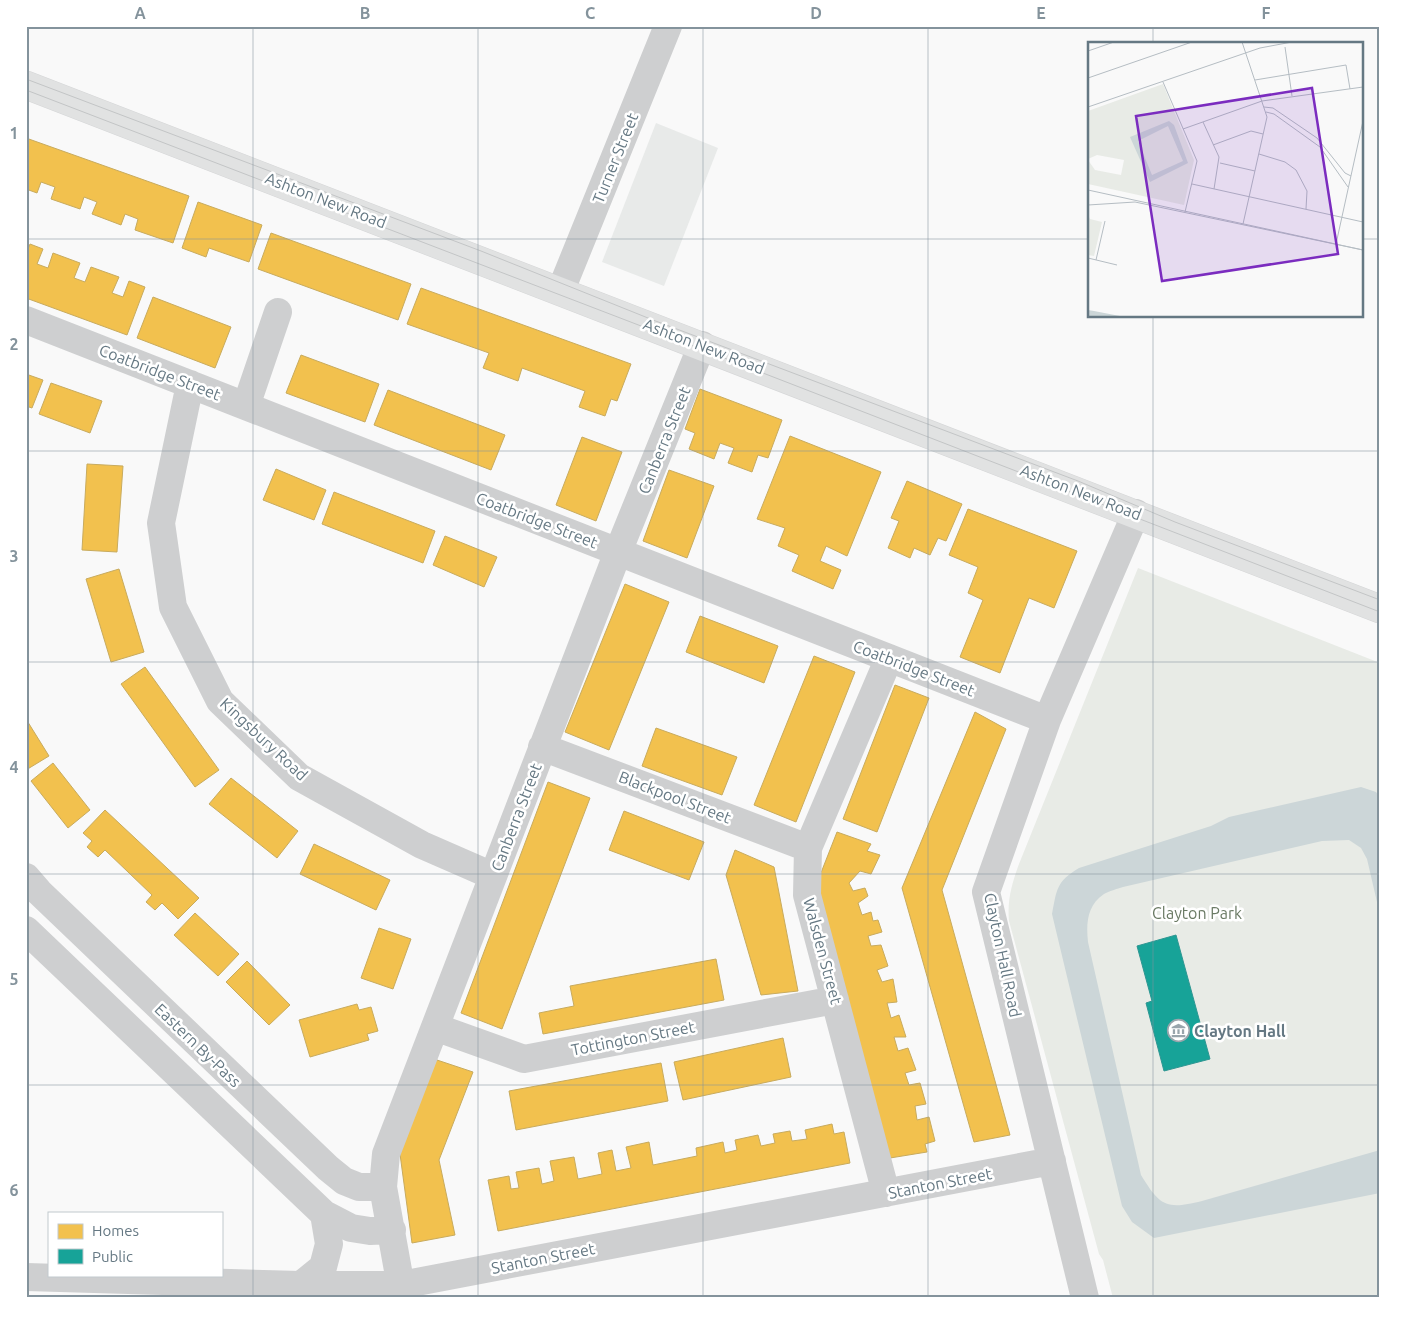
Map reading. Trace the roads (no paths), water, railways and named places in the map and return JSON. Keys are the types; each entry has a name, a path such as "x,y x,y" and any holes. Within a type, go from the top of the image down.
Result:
{"main road":[{"name":"Ashton New Road","path":"26,85 561,290 1380,609"}],"street":[{"name":"Turner Street","path":"561,290 668,26"},
{"path":"246,406 278,312"},
{"name":"Coatbridge Street","path":"26,320 1047,720"},
{"name":"Canberra Street","path":"402,1292 383,1187 386,1154 618,552 702,345"},
{"name":"Kingsbury Road","path":"190,384 161,522 173,607 220,701 299,777 422,845 493,876"},
{"name":"Clayton Hall Road","path":"1085,1298 986,892 1047,720 1136,513"},
{"name":"Walsden Street","path":"886,1193 807,895 808,848 889,658"},
{"name":"Blackpool Street","path":"542,747 808,848"},
{"name":"Eastern By-Pass","path":"26,877 39,892 328,1168 344,1181 359,1187 383,1187"},
{"path":"26,930 324,1214 351,1228 370,1231 392,1230"},
{"name":"Tottington Street","path":"435,1027 524,1059 835,1000"},
{"name":"Stanton Street","path":"26,1277 161,1289 301,1285 402,1292 1052,1161"},
{"path":"301,1285 323,1267 329,1244 324,1214"}],"tram line":[{"path":"26,79 481,251 653,320 1078,481 1175,522 1380,600"},
{"path":"26,90 1380,612"}],"place":[{"name":"Clayton Hall","path":"1178,1031"}],"park label":[{"name":"Clayton Park","path":"1197,913"}]}
